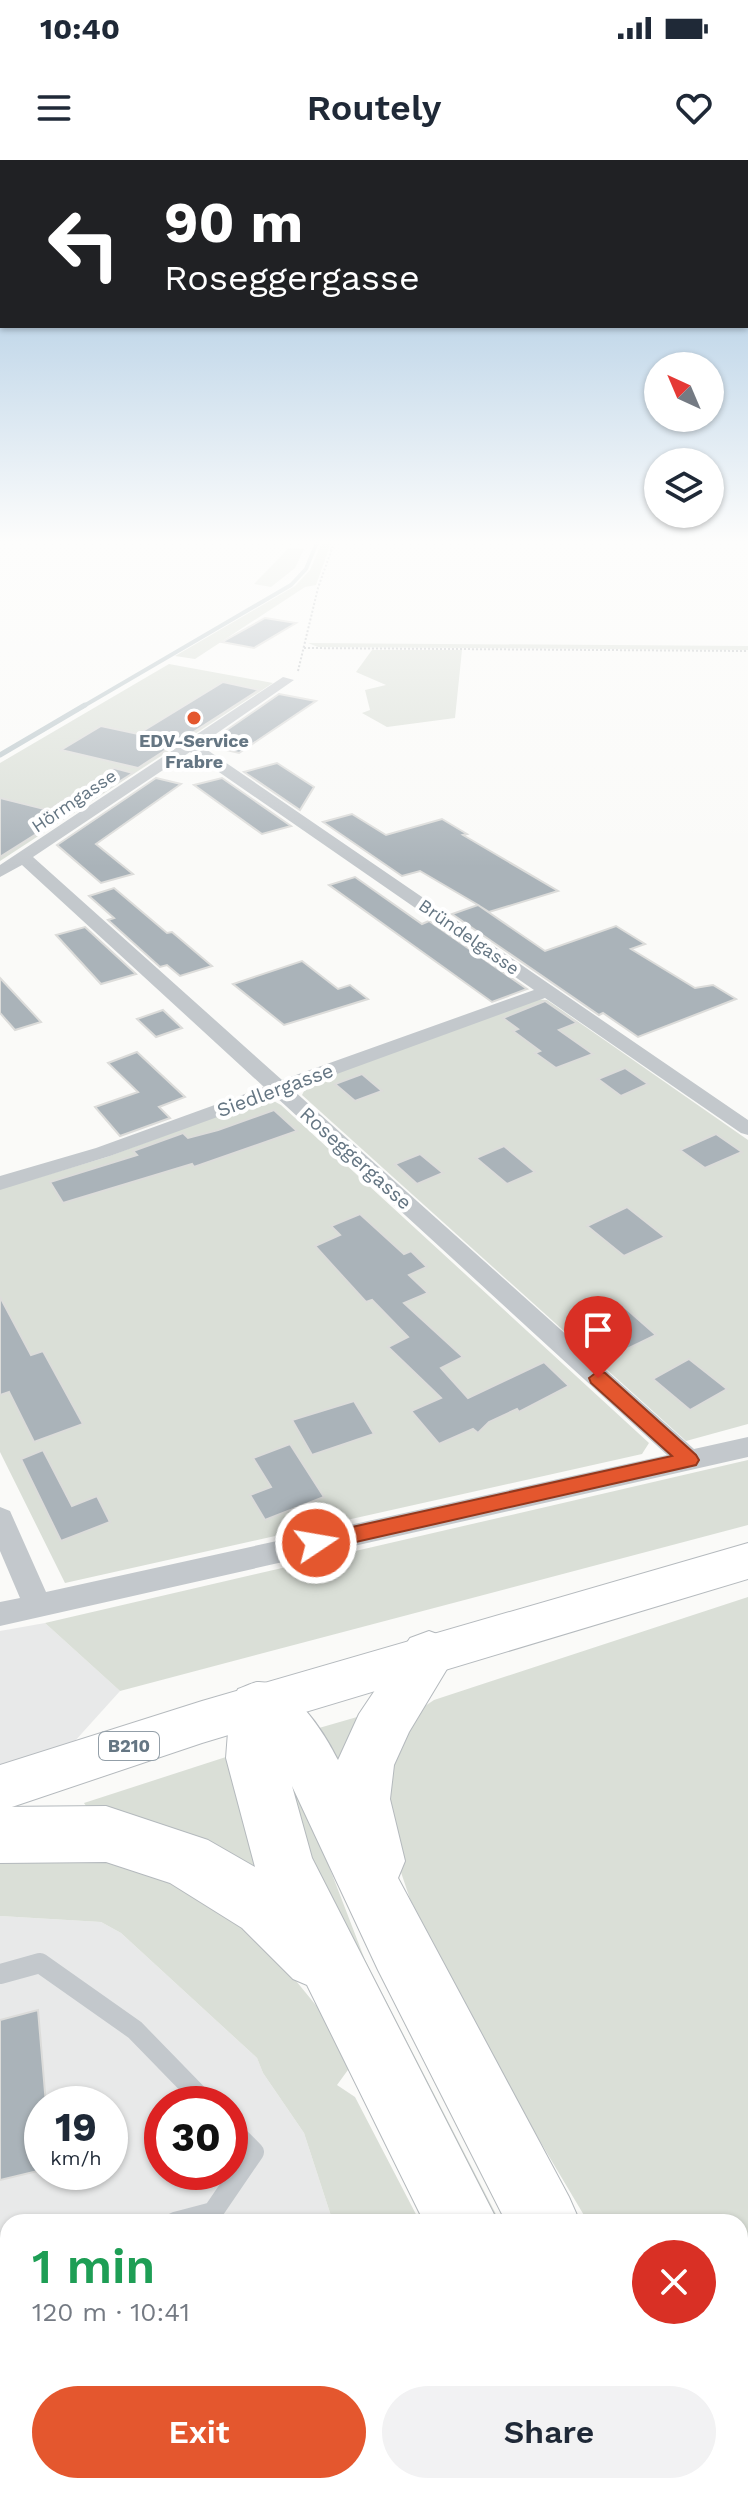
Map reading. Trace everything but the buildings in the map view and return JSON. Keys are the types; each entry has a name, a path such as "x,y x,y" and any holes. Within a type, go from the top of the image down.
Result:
{"highway":[{"path":"400,1948 368,1836 361,1782 380,1729 429,1654"},
{"path":"258,1706 288,1728 308,1759 400,1948 540,2214"},
{"path":"258,1706 255,1758 283,1862 337,1979 458,2214"},
{"path":"0,1835 106,1834 187,1860 264,1907 337,1979"}],"main road":[{"name":"B210","path":"0,1788 429,1654 748,1561"}],"street":[{"name":"Hörmgasse","path":"0,872 288,680"},
{"name":"Bründelgasse","path":"190,745 748,1129"},
{"name":"Roseggergasse","path":"23,857 689,1460"},
{"name":"Siedlergasse","path":"0,1183 103,1152 547,991"},
{"path":"0,1614 748,1447"},
{"path":"0,1518 37,1605"}],"lane":[{"path":"0,1974 40,1963 135,2030 189,2086"},
{"path":"205,2214 213,2212 228,2190"}],"path":[{"path":"288,680 300,670 304,649"},
{"path":"440,649 748,651"}],"shaded area":[{"path":"187,649 210,649 195,659 175,656"},
{"path":"593,649 748,649 748,650"},
{"path":"372,650 462,650 455,718 387,727 362,713 370,710 365,690 386,685 356,672"},
{"path":"169,664 273,683 0,861 0,763"},
{"path":"536,999 547,1000 748,1140 748,1424 686,1441 302,1095 308,1083"},
{"path":"272,1100 649,1443 642,1454 65,1583 0,1452 0,1189 107,1157 257,1101"},
{"path":"748,1460 748,1525 120,1691 45,1623"},
{"path":"748,1597 748,2214 583,2214 525,2116 410,1899 378,1804 407,1718 434,1700"},
{"path":"45,1623 120,1691 0,1824 0,1631"},
{"path":"364,1715 345,1774 319,1728"},
{"path":"283,1755 297,1783 365,1960 496,2214 485,2214 318,1895"},
{"path":"229,1756 274,1887 88,1809 84,1803"},
{"path":"0,1852 108,1854 202,1891 256,1932 319,2009 353,2063 337,2085 355,2097 416,2214 330,2214 304,2133 263,2073 257,2058 121,1933 101,1922 0,1916"},
{"path":"0,1916 101,1922 121,1933 257,2058 263,2073 304,2133 330,2214 0,2214"}],"waterway":[{"path":"82,707 181,649"},
{"path":"0,755 85,705"}],"place":[{"name":"EDV-Service Frabre","path":"194,718"}],"route":[{"path":"316,1543 689,1460 598,1378"}]}
